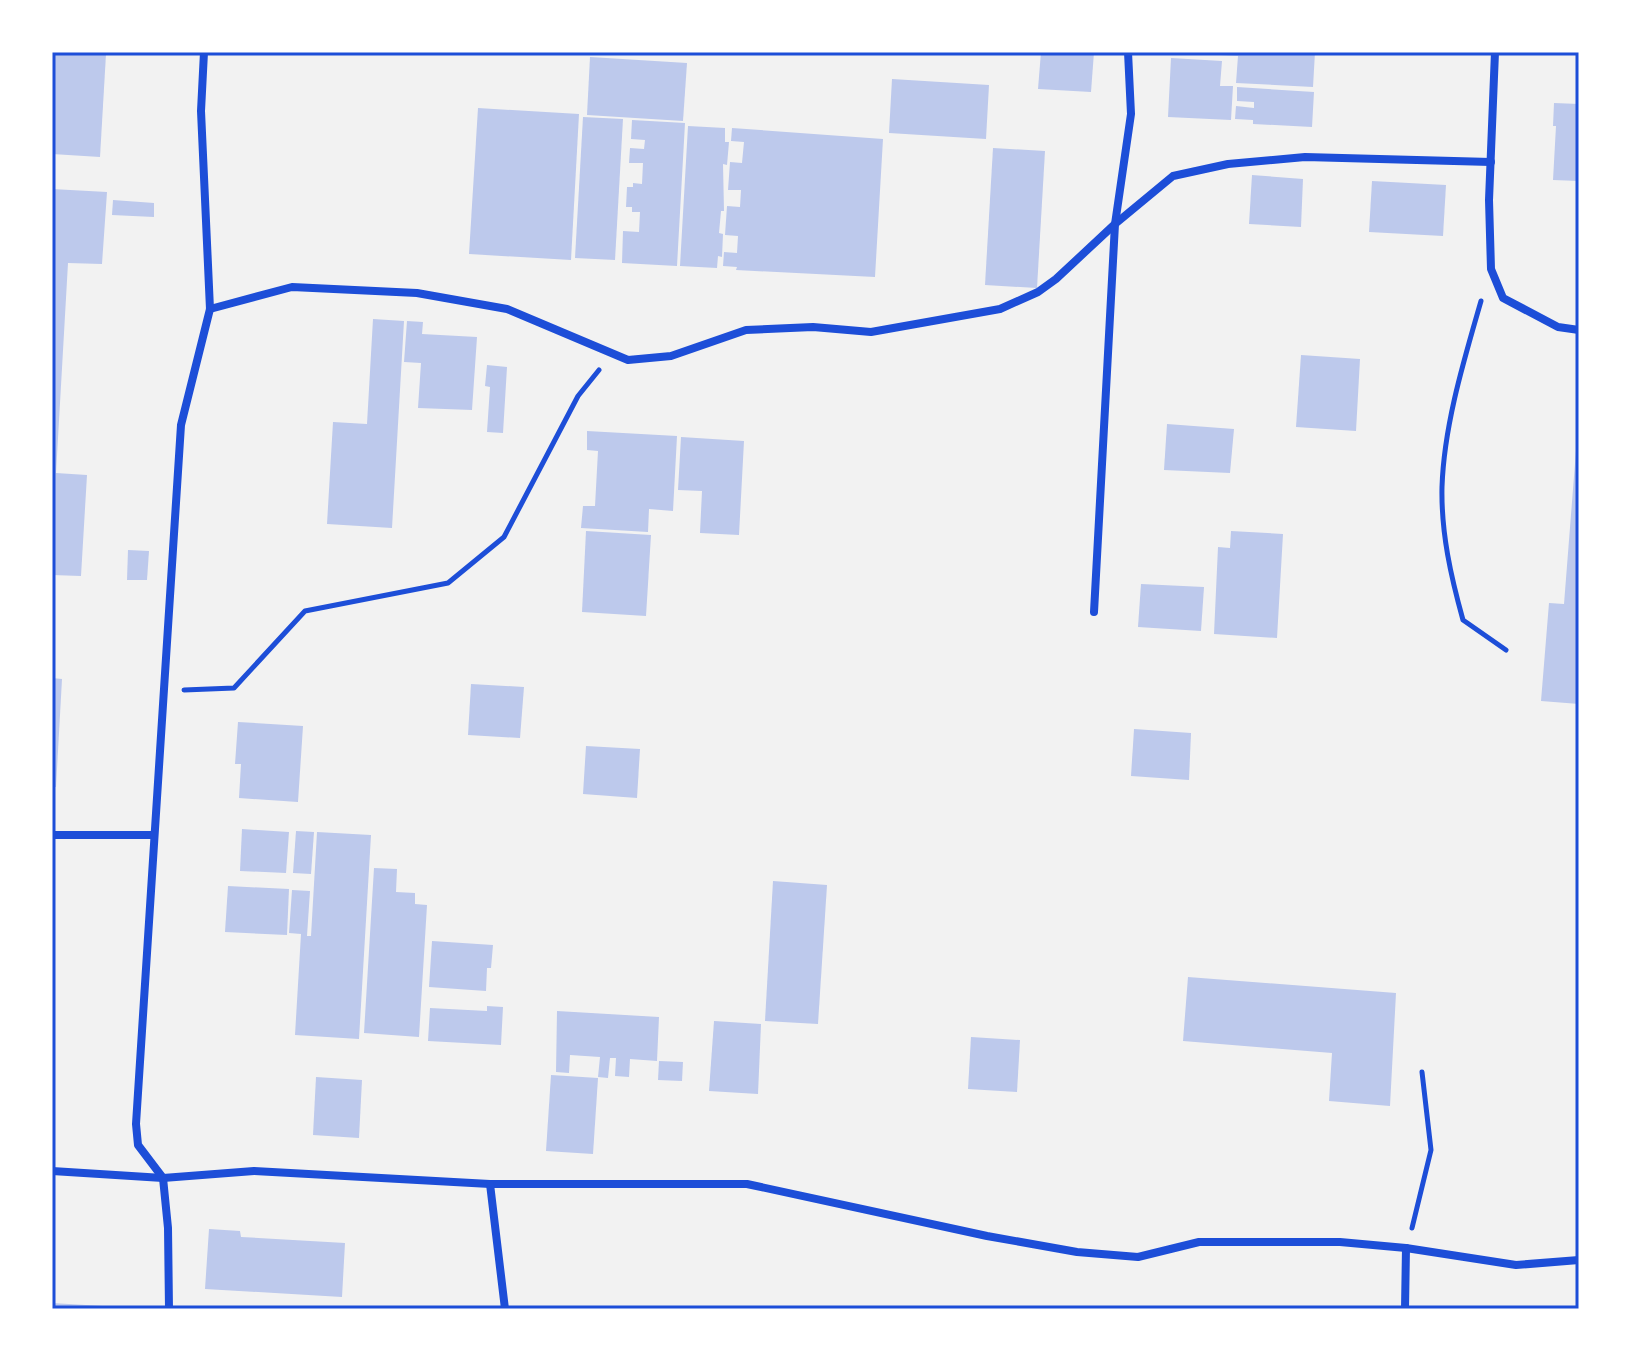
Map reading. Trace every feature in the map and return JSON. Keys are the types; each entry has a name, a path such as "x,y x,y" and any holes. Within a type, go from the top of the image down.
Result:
{"street":[{"path":"169,1309 168,1228 163,1178 138,1145 136,1124 152,835 181,425 210,309 201,111 204,52"},
{"path":"1094,612 1115,224 1131,114 1128,52"},
{"path":"1495,52 1488,225 1491,269 1503,298 1558,327 1579,330"},
{"path":"210,309 292,287 417,293 507,309 628,360 671,356 746,330 813,327 871,332 1000,309 1038,292 1056,279 1173,176 1228,164 1305,157 1491,162"},
{"path":"52,835 152,835"},
{"path":"52,1171 163,1178 254,1171 490,1184 747,1184 987,1236 1077,1252 1138,1257 1199,1242 1340,1242 1406,1248 1516,1265 1579,1260"},
{"path":"490,1184 505,1309"},
{"path":"1405,1309 1406,1248"}],"path":[{"path":"1491,269 1455,392 1442,486 1448,562 1463,620 1506,650"},
{"path":"163,691 234,688 305,611 448,583 504,537 578,396 613,354"},
{"path":"1406,1248 1419,1208 1431,1150 1422,1072"}],"building":[{"path":"52,52 106,54 100,157 52,154"},
{"path":"1041,52 1094,52 1091,92 1038,89"},
{"path":"1202,52 1315,52 1313,87 1236,83 1238,56"},
{"path":"590,57 687,63 683,121 587,115"},
{"path":"1171,58 1222,61 1220,86 1233,86 1231,120 1168,117"},
{"path":"892,79 989,85 986,139 889,133"},
{"path":"1237,87 1314,92 1312,127 1253,124 1253,120 1235,119 1236,106 1254,108 1254,102 1237,101"},
{"path":"1554,103 1579,104 1579,181 1553,180"},
{"path":"478,108 579,114 571,260 469,254"},
{"path":"583,117 623,119 615,260 575,258"},
{"path":"632,120 685,123 677,266 622,263 623,231 639,232 640,212 632,212 632,207 626,207 627,187 633,187 633,183 642,184 643,163 629,163 630,148 644,149 645,140 631,139"},
{"path":"688,126 725,128 725,142 729,142 727,165 723,164 724,211 721,211 719,233 723,234 722,257 718,256 717,268 680,266"},
{"path":"732,128 883,139 875,277 736,270 737,267 723,266 724,252 737,253 738,236 725,235 727,206 740,207 741,190 728,190 730,162 742,163 744,142 731,141"},
{"path":"993,148 1045,151 1037,288 985,285"},
{"path":"1252,175 1303,179 1301,227 1249,224"},
{"path":"1372,181 1446,185 1443,236 1369,232"},
{"path":"52,189 107,192 102,264 68,263 56,473 87,475 81,576 52,575"},
{"path":"113,200 154,203 154,217 112,215"},
{"path":"373,319 404,321 392,528 327,524 333,422 367,424"},
{"path":"407,321 423,322 422,334 477,337 472,410 418,408 421,363 404,362"},
{"path":"1301,355 1360,359 1356,431 1296,427"},
{"path":"487,365 507,367 503,433 487,432 490,387 485,386"},
{"path":"1167,424 1234,429 1230,473 1164,470"},
{"path":"587,431 677,436 673,511 649,509 648,532 581,528 583,506 595,506 598,451 587,450"},
{"path":"681,437 744,441 739,535 700,533 702,491 678,490"},
{"path":"1577,438 1579,704 1541,701 1549,603 1564,604"},
{"path":"586,531 651,535 646,616 582,612"},
{"path":"1231,531 1283,534 1277,638 1214,634 1218,547 1230,548"},
{"path":"128,550 149,551 147,580 127,580"},
{"path":"1141,584 1204,587 1201,631 1138,627"},
{"path":"52,678 62,679 56,787 52,787"},
{"path":"471,684 524,687 520,738 468,735"},
{"path":"238,722 303,726 298,802 239,798 241,764 235,764"},
{"path":"1134,729 1191,733 1189,780 1131,776"},
{"path":"586,746 640,749 637,798 583,794"},
{"path":"242,829 289,832 286,873 240,871"},
{"path":"296,831 314,832 311,874 293,873"},
{"path":"317,832 371,835 359,1039 295,1035 301,934 289,933 292,890 310,891 307,936 311,936"},
{"path":"374,868 397,869 396,892 415,893 415,904 427,905 419,1037 364,1033"},
{"path":"773,881 827,885 818,1024 765,1021"},
{"path":"228,886 289,889 287,935 225,932"},
{"path":"432,941 493,945 491,968 487,968 486,991 429,987"},
{"path":"1188,977 1396,993 1390,1106 1329,1101 1332,1053 1183,1041"},
{"path":"487,1006 503,1007 501,1045 428,1041 430,1008 487,1011"},
{"path":"557,1011 659,1017 657,1061 630,1059 629,1077 615,1076 616,1058 610,1058 608,1078 598,1077 600,1057 570,1055 569,1073 556,1072"},
{"path":"714,1021 761,1024 758,1094 709,1091"},
{"path":"971,1037 1020,1040 1017,1092 968,1089"},
{"path":"659,1061 683,1062 682,1081 658,1080"},
{"path":"551,1075 598,1078 593,1154 546,1151"},
{"path":"316,1077 362,1080 359,1138 313,1135"},
{"path":"209,1229 240,1231 241,1237 345,1243 342,1297 205,1289"},
{"path":"52,1303 103,1306 102,1309 52,1309"}]}
